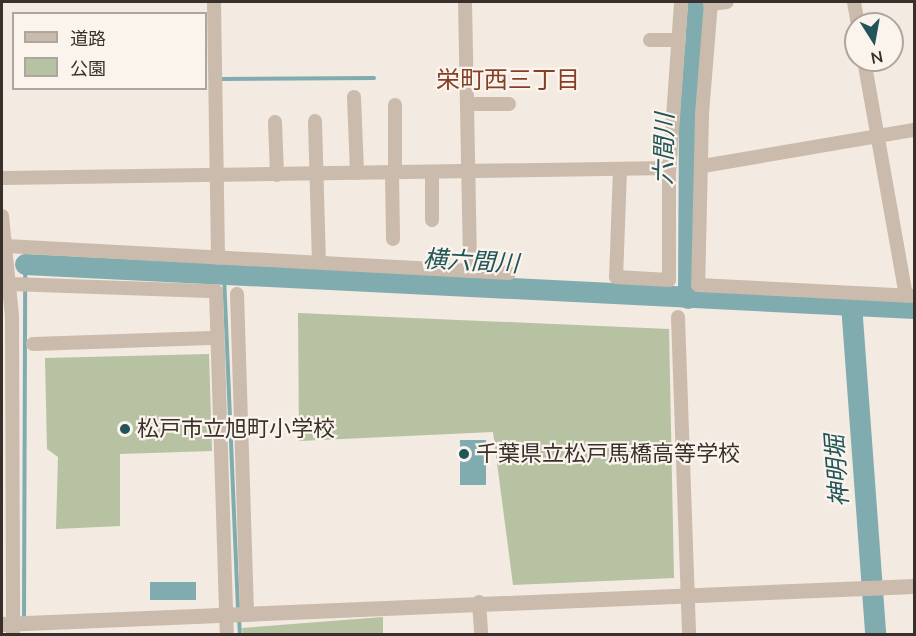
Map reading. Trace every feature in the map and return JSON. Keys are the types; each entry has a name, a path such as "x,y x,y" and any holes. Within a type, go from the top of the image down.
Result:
{"street":[{"path":"214,2 218,258"},
{"path":"465,2 470,270"},
{"path":"620,170 616,277 669,280 669,168 681,2"},
{"path":"727,2 711,3 698,285 910,296 866,72"},
{"path":"650,40 679,40"},
{"path":"354,97 357,173"},
{"path":"467,104 509,104"},
{"path":"393,239 395,105"},
{"path":"315,121 319,262"},
{"path":"276,122 277,175"},
{"path":"703,166 915,129"},
{"path":"2,178 669,168"},
{"path":"432,172 432,220"},
{"path":"2,216 10,279 9,627 479,602 867,591 915,586"},
{"path":"6,249 319,262 509,273"},
{"path":"10,279 29,285 216,291 227,634"},
{"path":"237,294 247,615"},
{"path":"678,316 689,634"},
{"path":"33,344 218,338"},
{"path":"221,417 241,417"},
{"path":"479,602 481,634"}],"green space":[{"path":"298,313 669,329 674,578 513,585 493,432 299,441"},
{"path":"209,354 212,451 120,454 120,526 56,529 58,457 47,449 45,358"},
{"path":"383,617 383,634 243,634 242,628"}],"water":[{"path":"460,440 486,440 486,485 460,485"},
{"path":"150,582 196,582 196,600 150,600"}],"waterway":[{"name":"六間川","path":"688,298 689,123 698,2"},
{"path":"220,79 374,78"},
{"path":"24,619 25,264"},
{"name":"横六間川","path":"25,264 914,308"},
{"path":"224,275 238,610"},
{"name":"神明堀","path":"851,304 875,634"},
{"path":"239,617 240,634"}],"place":[{"name":"松戸市立旭町小学校","path":"125,429"},
{"name":"千葉県立松戸馬橋高等学校","path":"464,454"}],"district":[{"name":"栄町西三丁目","path":"508,80"}]}
